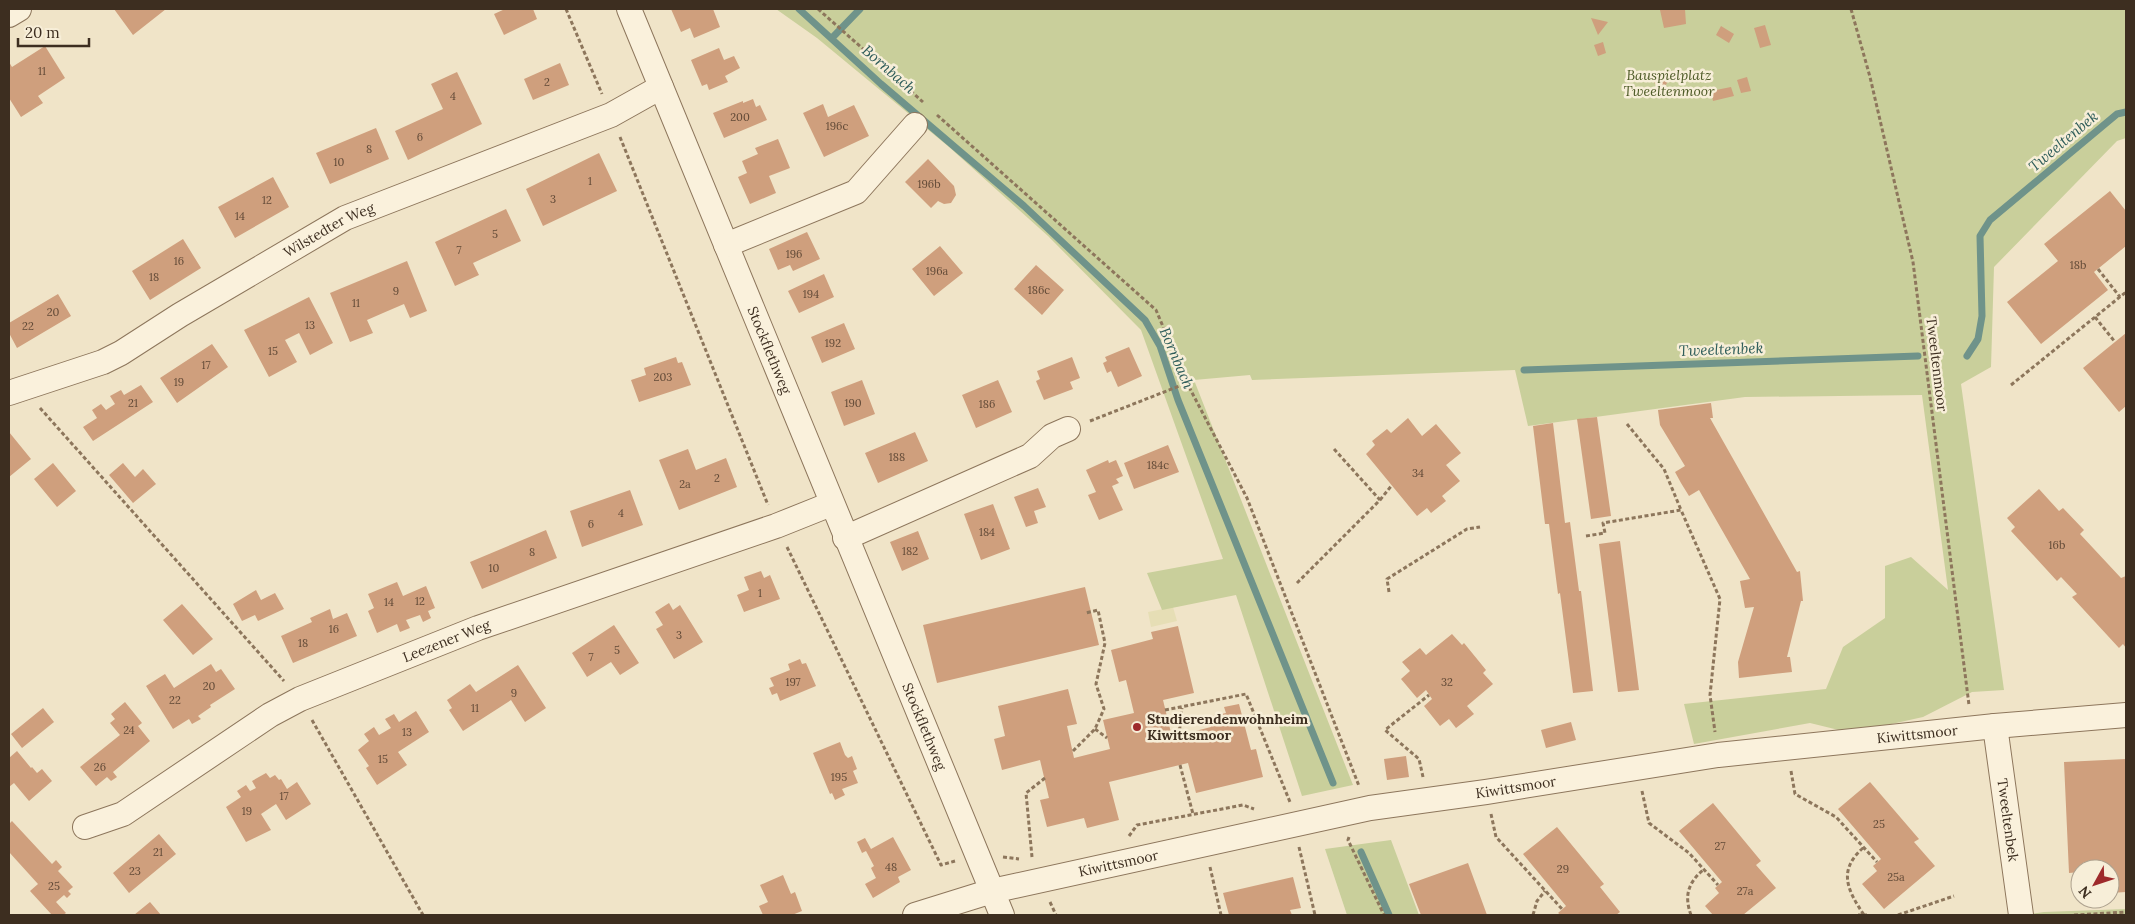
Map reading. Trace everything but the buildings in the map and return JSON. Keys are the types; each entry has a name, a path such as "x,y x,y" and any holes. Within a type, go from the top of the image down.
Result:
{"street":[{"path":"9,15 19,9"},
{"name":"Stockflethweg","path":"629,9 831,504 1002,915"},
{"name":"Wilstedter Weg","path":"15,391 103,362 121,353 180,315 345,218 611,115 661,87"},
{"path":"726,245 856,192 922,116"},
{"path":"845,538 1030,456 1052,436 1068,429"},
{"name":"Leezener Weg","path":"85,827 123,814 270,715 300,699 478,628 776,526 831,504"},
{"name":"Kiwittsmoor","path":"915,915 992,891 1357,810 1486,792 1718,755 1983,727 2126,716"},
{"name":"Tweeltenbek","path":"1983,727 2021,915"}],"path":[{"path":"818,9 922,116"},
{"name":"Tweeltenmoor","path":"1851,9 1870,77 1913,262 1983,727"},
{"path":"937,114 1156,310 1187,383 1247,498 1362,792 1348,840 1384,915"},
{"path":"2098,269 2120,297"},
{"path":"2011,384 2126,292"},
{"path":"2095,317 2115,342"},
{"path":"1068,429 1187,383"},
{"path":"15,391 300,699 423,915"},
{"path":"1627,424 1664,469 1720,599 1710,695 1718,755"},
{"path":"1334,449 1380,500"},
{"path":"1297,583 1380,500 1392,485"},
{"path":"1586,536 1605,532 1603,523 1681,510"},
{"path":"1388,592 1387,578 1467,529 1480,527"},
{"path":"1073,751 1095,729 1104,709 1096,684 1105,643 1098,610 1086,613"},
{"path":"1165,710 1246,694 1292,807 1315,915"},
{"path":"1428,800 1419,759 1385,730 1429,695"},
{"path":"1179,735 1182,708"},
{"path":"1095,729 1107,738"},
{"path":"1788,747 1795,794 1836,817 1877,862"},
{"path":"1180,765 1193,814"},
{"path":"1638,768 1649,823 1689,852 1718,885"},
{"path":"1033,860 1026,793 1045,778"},
{"path":"1486,792 1496,837 1562,909"},
{"path":"1205,844 1221,915"},
{"path":"1863,848 1852,858 1848,871 1849,892 1865,915"},
{"path":"1691,915 1687,895 1692,880 1703,870"},
{"path":"1533,915 1537,902 1544,891"},
{"path":"1898,915 1954,896"},
{"path":"2074,915 2126,912"},
{"path":"1858,915 1865,915"}],"shaded area":[{"path":"1173,607 1177,621 1151,627 1148,612"}],"green space":[{"name":"Bauspielplatz Tweeltenmoor","path":"776,9 2126,9 2126,138 2117,141 1994,267 1991,367 1961,384 2004,690 1972,692 1923,717 1851,733 1810,723 1694,744 1684,704 1826,689 1843,647 1885,618 1885,566 1911,557 1948,590 1922,395 1745,397 1528,426 1515,370 1252,380 1250,375 1194,380 1353,785 1302,796 1236,595 1162,610 1147,573 1223,559 1141,330 1048,236 949,147 817,38"},
{"path":"1391,840 1419,915 1347,915 1325,849"},
{"path":"2126,909 2126,915 2023,915 2044,912"}],"waterway":[{"name":"Bornbach","path":"799,9 881,84 1024,206 1145,320 1160,346 1178,400 1333,783"},
{"path":"832,38 860,9"},
{"name":"Tweeltenbek","path":"1967,356 1978,339 1982,316 1980,236 1990,220 2117,114 2126,112"},
{"name":"Tweeltenbek","path":"1524,370 1918,356"},
{"name":"Bornbach","path":"1361,852 1389,915"}],"place":[{"name":"Studierendenwohnheim Kiwittsmoor","path":"1137,727"}]}
